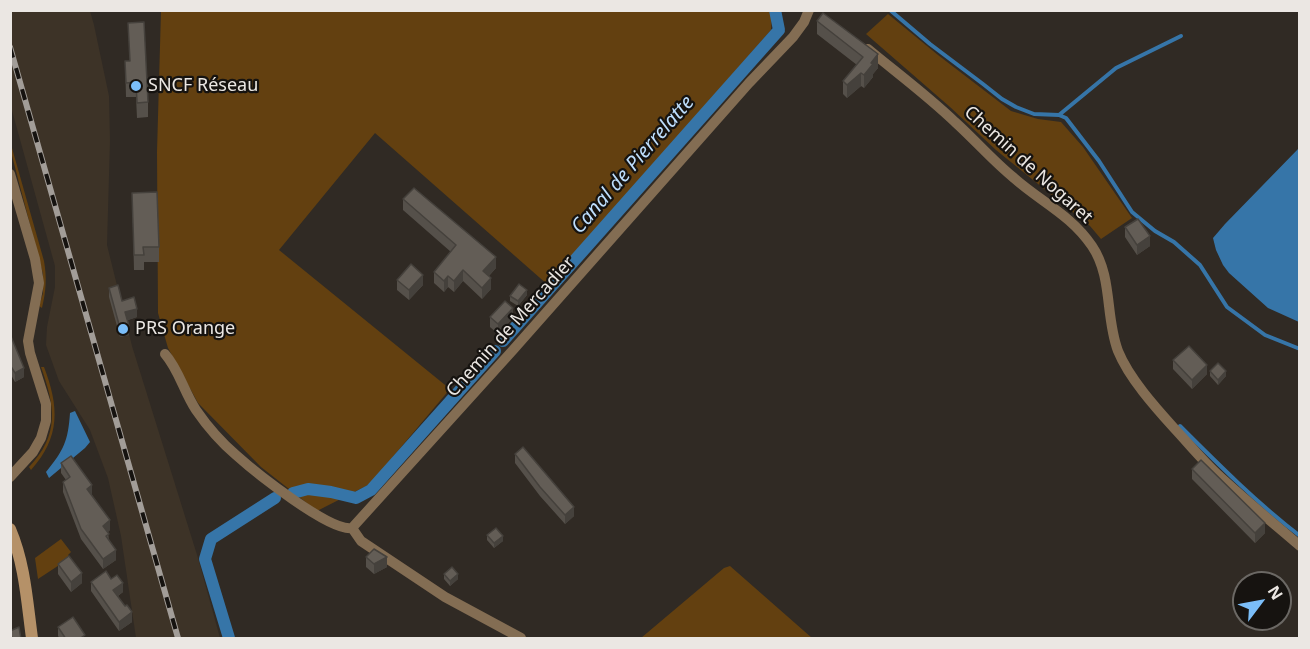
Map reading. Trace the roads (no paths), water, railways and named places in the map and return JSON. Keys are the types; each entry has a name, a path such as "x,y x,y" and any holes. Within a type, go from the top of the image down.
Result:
{"street":[{"name":"Chemin de Mercadier","path":"352,528 793,37 804,22 808,10"},
{"name":"Chemin de Nogaret","path":"861,43 955,122 1016,180 1077,226 1093,247 1102,265 1110,321 1118,351 1153,405 1216,473 1299,546"},
{"path":"10,174 35,260 39,283 28,341 46,404 46,421 41,438 33,452 16,467 10,477"},
{"path":"165,354 173,363 184,390 196,410 234,454 269,482 322,518 340,527 352,528 361,540 445,597 521,639"},
{"path":"11,532 22,566 32,639"}],"water":[{"path":"1299,148 1299,322 1268,308 1229,273 1216,250 1213,238"},
{"path":"75,411 90,442 49,478 46,472 64,445 70,413"}],"waterway":[{"name":"Canal de Pierrelatte","path":"503,341 779,30 775,10"},
{"path":"890,10 1002,99 1034,114 1059,115 1066,118 1099,161 1132,212 1155,231 1174,242 1200,265 1227,307 1265,335 1300,349"},
{"path":"1059,115 1116,68 1181,36"},
{"name":"Canal de Pierrelatte","path":"293,493 308,489 356,498 371,490 495,351"},
{"path":"1180,426 1253,497 1300,536"},
{"name":"Canal de Pierrelatte","path":"229,638 205,559 211,539 275,498"}],"railway":[{"path":"10,47 178,638"}],"place":[{"name":"SNCF Réseau","path":"136,86"},
{"name":"PRS Orange","path":"123,329"}]}
